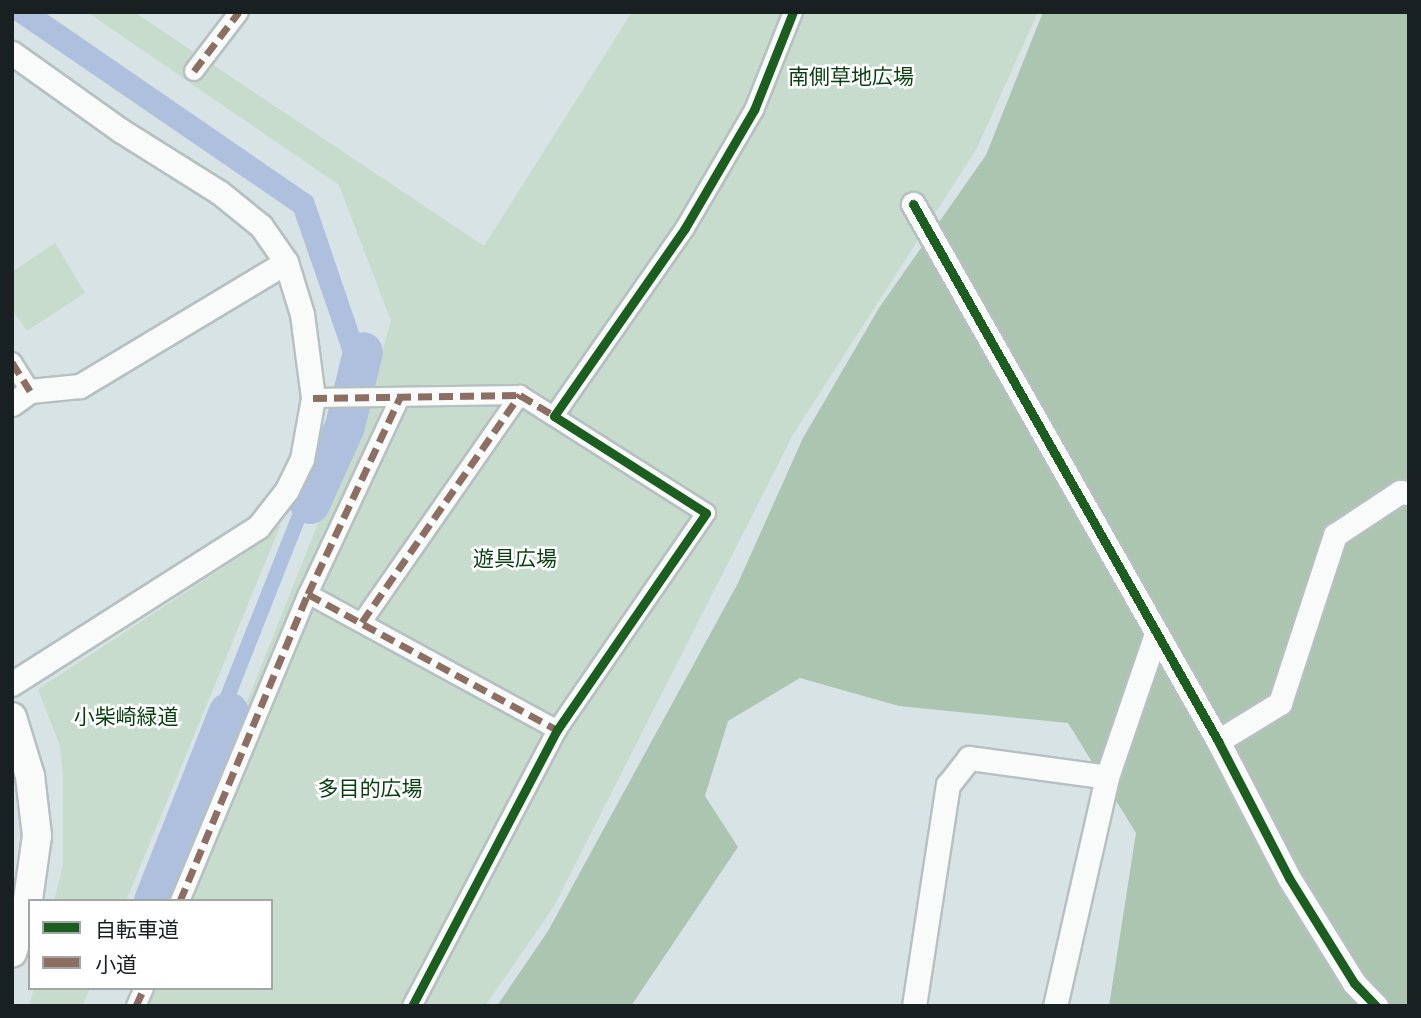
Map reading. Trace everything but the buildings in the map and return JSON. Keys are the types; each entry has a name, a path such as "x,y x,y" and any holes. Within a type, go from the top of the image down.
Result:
{"street":[{"path":"194,71 239,12"},
{"path":"554,416 685,228 754,110 793,12"},
{"path":"12,53 120,130 219,192 261,226 286,262 302,314 321,398 302,459 287,490 258,527 12,684"},
{"path":"913,205 1155,637 1218,741 1289,878 1354,984 1376,1006"},
{"path":"12,362 21,398 80,386 286,262"},
{"path":"362,622 520,395"},
{"path":"321,398 520,395 706,513 558,730 412,1006"},
{"path":"181,899 308,594 400,398"},
{"path":"1218,741 1280,703 1335,535 1400,492 1409,493"},
{"path":"308,594 558,730"},
{"path":"1055,1006 1107,777 1155,637"},
{"path":"12,717 30,776 37,836 27,906 12,953"},
{"path":"914,1006 948,785 969,758 1107,777"},
{"path":"136,1006 143,990"}],"green space":[{"path":"87,12 134,12 484,246 632,12 1038,12 977,148 794,433 553,908 485,1006 127,1006 133,990 273,990 273,899 169,899 372,387 391,321 339,185"},
{"path":"1043,12 1409,12 1409,1006 1109,1006 1136,833 1068,723 899,706 800,678 728,721 705,796 738,847 631,1006 497,1006 548,931 738,583 803,438 879,308 986,155"},
{"path":"55,243 85,293 27,331 12,309 12,272"},
{"name":"小柴崎緑道","path":"281,524 127,899 54,899 63,865 63,778 60,746 38,689 241,556"},
{"path":"33,990 89,990 83,1006 29,1006"}],"water":[{"path":"12,12 44,12 313,197 365,350 346,417 156,899 139,899 332,414 347,365 294,212 12,19"}],"waterway":[{"path":"310,504 345,426 363,352"},
{"path":"155,899 229,712"}],"marked path":[{"path":"194,71 239,12"},
{"path":"12,362 30,391"},
{"path":"313,398 520,395 558,418"},
{"path":"362,622 520,395"},
{"path":"181,899 308,594 400,398"},
{"path":"308,594 557,730"},
{"path":"136,1006 143,990"}],"cycle path":[{"path":"412,1006 557,730 706,513 554,416 685,228 754,110 793,12"},
{"path":"913,204 1218,741 1289,878 1354,983 1376,1006"}],"park label":[{"name":"南側草地広場","path":"851,77"},
{"name":"遊具広場","path":"515,559"},
{"name":"多目的広場","path":"370,789"}]}
